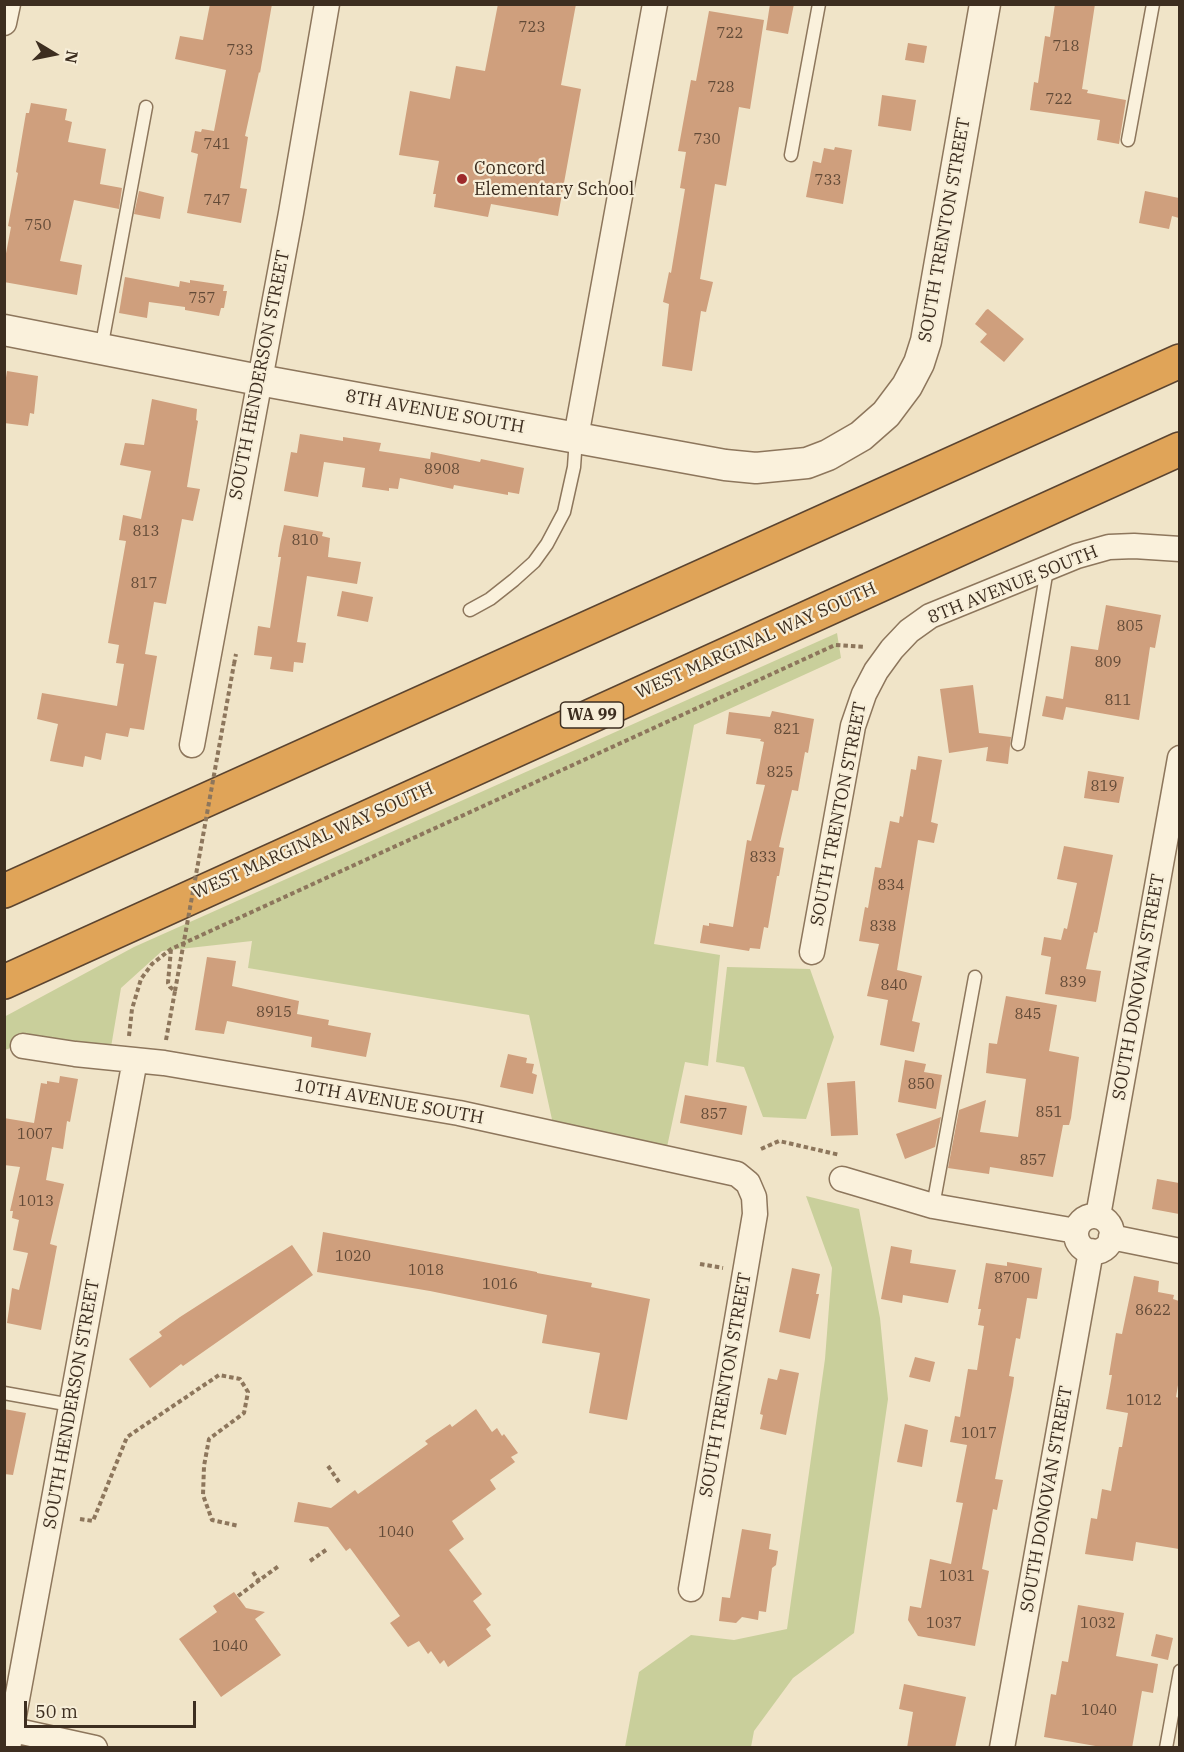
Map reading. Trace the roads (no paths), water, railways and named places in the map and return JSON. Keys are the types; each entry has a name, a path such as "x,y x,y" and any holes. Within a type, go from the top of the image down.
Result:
{"highway":[{"path":"4,891 1179,361"},
{"name":"WEST MARGINAL WAY SOUTH","path":"4,982 1179,449"}],"street":[{"path":"4,23 8,4"},
{"name":"SOUTH HENDERSON STREET","path":"192,745 327,4"},
{"path":"576,437 655,4"},
{"name":"SOUTH TRENTON STREET","path":"861,436 886,414 907,386 919,363 926,341 985,4"},
{"name":"8TH AVENUE SOUTH","path":"4,330 259,380 725,465 756,468 807,463 861,436"},
{"name":"8TH AVENUE SOUTH","path":"881,649 930,616 1077,556 1109,547 1179,549"},
{"name":"SOUTH TRENTON STREET","path":"812,952 853,726 864,694 876,671 881,649"},
{"name":"SOUTH DONOVAN STREET","path":"1098,1216 1179,758"},
{"name":"10TH AVENUE SOUTH","path":"23,1046 164,1062 459,1113 737,1174 748,1183"},
{"name":"SOUTH HENDERSON STREET","path":"8,1735 135,1060"},
{"path":"844,1168 933,1206 1076,1231"},
{"name":"SOUTH TRENTON STREET","path":"691,1588 755,1214 754,1197 748,1183"},
{"path":"1098,1216 1109,1224 1111,1237 1106,1247 1091,1251 1078,1244 1076,1231 1084,1218 1098,1216"},
{"path":"1111,1237 1179,1251"},
{"name":"SOUTH DONOVAN STREET","path":"1002,1748 1091,1251"},
{"path":"8,1735 95,1748"}],"lane":[{"path":"791,155 819,4"},
{"path":"1128,140 1153,4"},
{"path":"101,349 146,107"},
{"path":"470,610 490,600 514,580 534,562 547,544 564,512 574,467 576,437"},
{"path":"1018,744 1047,569"},
{"path":"933,1206 975,976"},
{"path":"4,1393 71,1405"},
{"path":"1166,1748 1179,1671"}],"place":[{"name":"Concord Elementary School","path":"462,179"}]}
